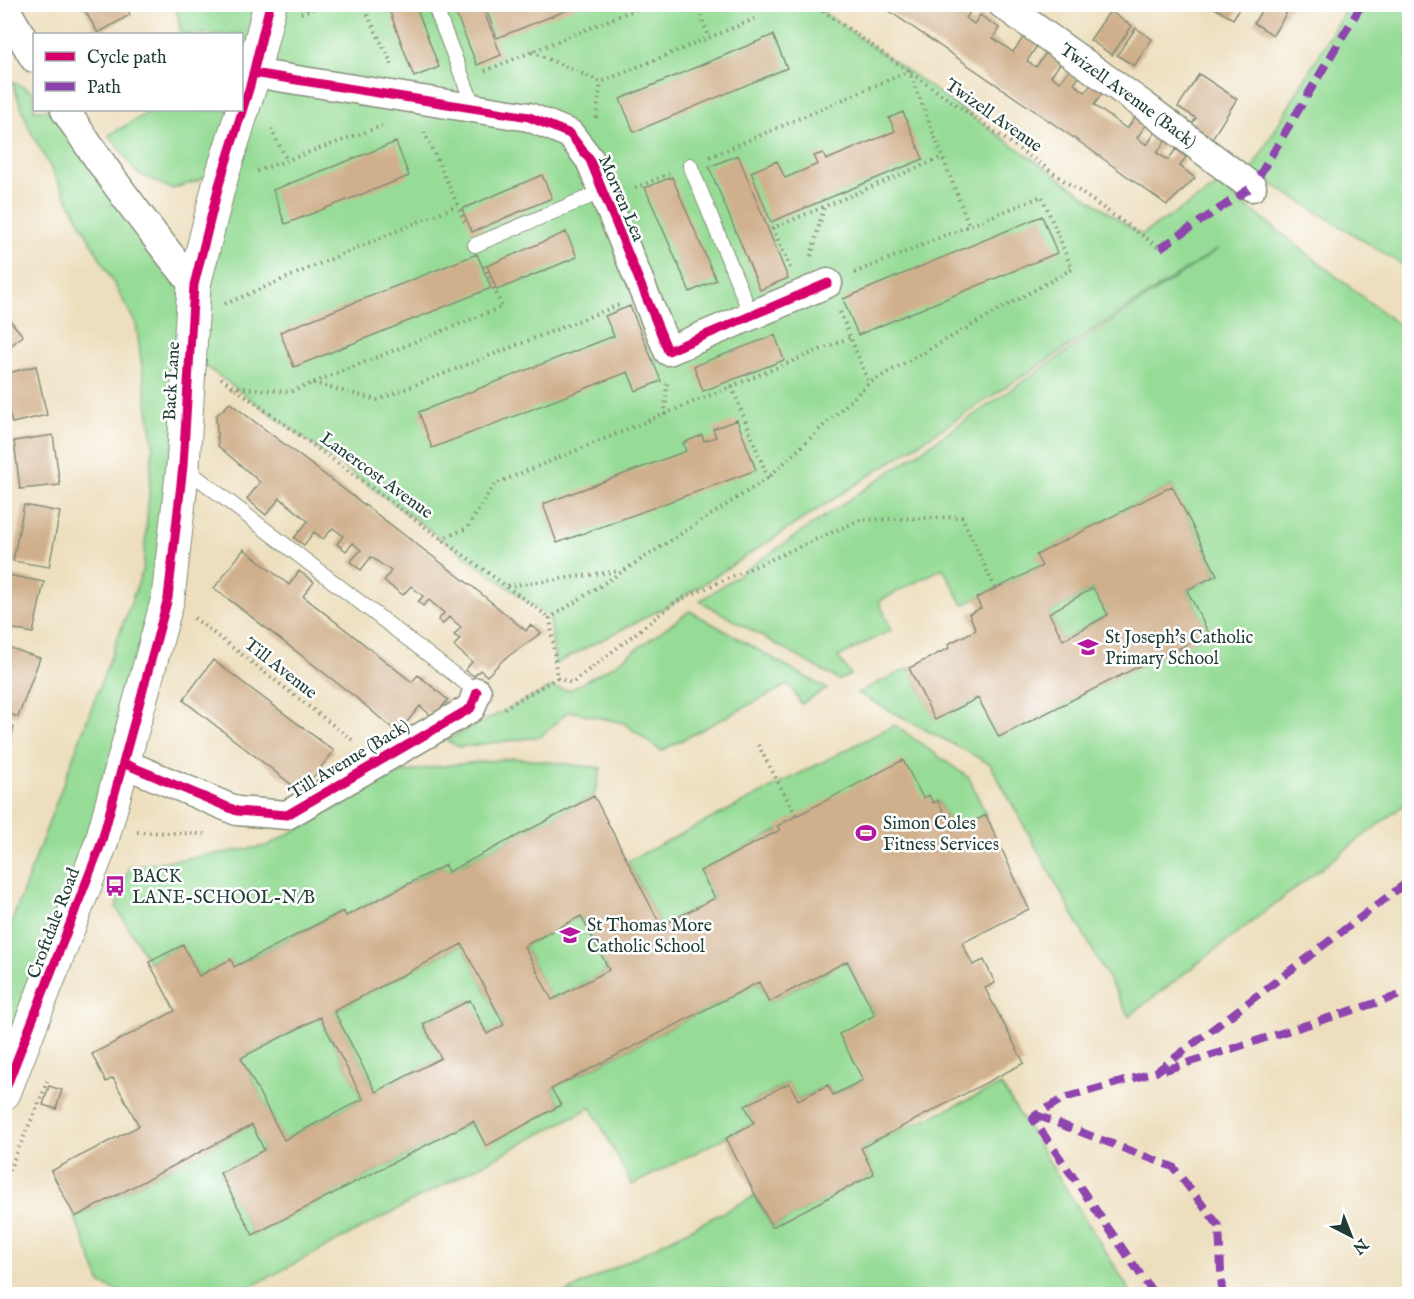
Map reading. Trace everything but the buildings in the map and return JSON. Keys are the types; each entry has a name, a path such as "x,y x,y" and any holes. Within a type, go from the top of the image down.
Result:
{"street":[{"name":"Back Lane","path":"243,107 270,4"},
{"name":"Twizell Avenue (Back)","path":"1002,4 1255,182"},
{"path":"4,6 33,56"},
{"name":"Morven Lea","path":"253,74 529,117 570,134 590,160 668,351 828,284"},
{"path":"66,111 102,166 153,235 194,285"},
{"name":"Back Lane","path":"123,763 168,598 183,466 194,285 219,185 242,111"},
{"name":"Till Avenue (Back)","path":"123,763 237,811 287,815 471,708 477,692"},
{"name":"Croftdale Road","path":"4,1093 101,844 123,763"}],"lane":[{"path":"434,4 474,107"},
{"path":"690,165 752,315"},
{"path":"475,245 604,195"},
{"path":"183,466 477,692"}],"path":[{"path":"232,387 290,392 502,307 458,205 362,4"},
{"path":"464,81 648,4"},
{"path":"697,4 709,38"},
{"path":"532,52 601,81 757,18"},
{"path":"604,195 690,165 909,72 969,225"},
{"path":"219,185 384,125"},
{"path":"800,295 773,228 943,158"},
{"path":"1042,196 1072,269 869,383 828,284 1042,196"},
{"path":"191,319 458,205"},
{"path":"800,295 824,207"},
{"path":"312,383 377,400 644,295"},
{"path":"441,539 467,528 495,484 851,337"},
{"path":"732,387 768,478"},
{"path":"557,678 572,683 677,602 860,520 962,517 995,588"},
{"path":"506,586 622,571"},
{"path":"758,745 796,815"}],"green space":[{"path":"176,5 813,5 1141,235 1219,185 1409,333 1409,801 1129,1016 990,764 857,693 909,668 935,719 978,698 999,736 1167,652 1209,634 1187,590 1217,575 1172,486 1037,555 1042,566 963,605 943,568 879,601 891,630 838,657 851,675 839,680 700,601 1218,249 677,601 555,664 550,618 189,354 168,598 5,1094 5,940 143,570 153,443 136,324 30,130 12,82 33,92 33,111 66,111 194,285 243,111 243,33 181,33"},
{"path":"1348,5 1409,5 1409,269 1251,171"},
{"path":"151,111 241,111 221,170 172,189 137,173 109,135"},
{"path":"1093,588 1108,615 1063,640 1049,613"},
{"path":"690,611 827,689 801,704 789,684 661,751 624,723 569,711 540,737 459,747 446,740 550,688 570,690 614,665"},
{"path":"895,725 969,778 986,815 954,831 938,801 779,830 701,871 715,898 661,926 628,861"},
{"path":"514,758 601,768 594,796 448,872 444,865 346,916 342,911 234,967 231,960 199,976 182,945 149,962 116,907 129,867 267,846 397,774 433,767"},
{"path":"581,916 609,970 552,1000 524,946"},
{"path":"462,944 504,1025 487,1034 469,1000 423,1024 441,1058 376,1092 334,1011"},
{"path":"847,961 875,1015 863,1080 833,1095 827,1085 798,1100 788,1083 745,1106 754,1123 632,1185 591,1107 237,1294 125,1294 101,1284 75,1217 252,1125 264,1150 221,1173 253,1235 473,1121 487,1145 561,1105 551,1089 759,982 769,1002"},
{"path":"320,1017 363,1099 284,1140 241,1058"},
{"path":"1001,1085 1132,1294 563,1294 755,1196 772,1227 874,1174 861,1148"}],"marked path":[{"path":"1259,176 1362,4"},
{"path":"1160,248 1252,187"},
{"path":"1154,1294 1033,1119 1064,1098 1156,1072 1410,880"},
{"path":"1165,1070 1410,992"},
{"path":"1036,1115 1173,1167 1219,1226 1222,1294"}],"cycle path":[{"path":"243,108 270,4"},
{"path":"253,73 529,117 570,134 590,160 668,351 828,283"},
{"path":"4,1093 101,844 168,598 183,466 194,285 219,185 242,111"},
{"path":"123,763 237,811 287,815 471,708 477,692"}],"place":[{"name":"St Joseph's Catholic Primary School","path":"1088,647"},
{"name":"Simon Coles Fitness Services","path":"866,833"},
{"name":"BACK LANE-SCHOOL-N/B","path":"115,886"},
{"name":"St Thomas More Catholic School","path":"570,935"}]}
